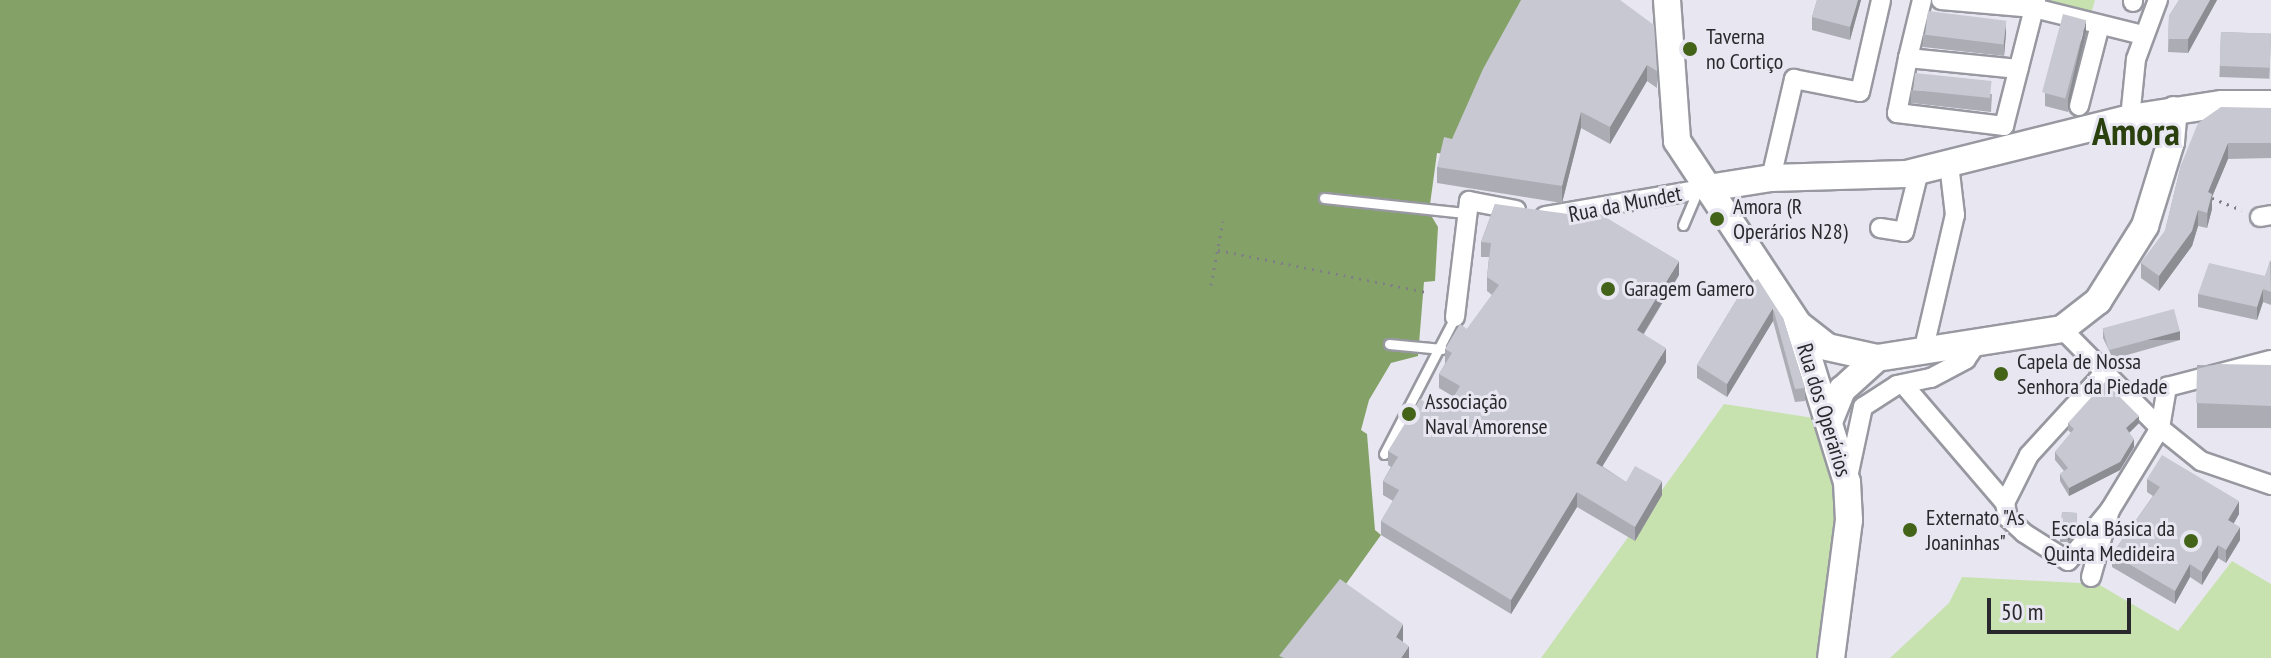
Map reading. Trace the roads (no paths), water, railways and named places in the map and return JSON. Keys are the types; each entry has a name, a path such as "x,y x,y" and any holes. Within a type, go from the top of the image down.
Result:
{"street":[{"name":"Rua dos Operários","path":"1667,0 1672,118 1677,141 1703,189 1798,324 1847,482 1849,520 1831,658"},
{"path":"1771,178 1794,79 1860,92 1881,0"},
{"path":"1922,0 1897,113 2004,126 2035,4"},
{"path":"1941,0 2035,4 2143,35"},
{"path":"2130,118 2143,35 2158,0"},
{"path":"2079,106 2100,25"},
{"path":"1908,58 2018,69"},
{"path":"1703,189 1771,178 1919,171 2130,118 2174,110 2271,104"},
{"path":"1798,324 1827,347 1877,358 2062,329 2098,301 2145,226 2171,142 2174,110"},
{"path":"1923,352 1955,215 1949,164"},
{"path":"1880,228 1904,232 1919,171"},
{"name":"Rua da Mundet","path":"1465,213 1469,201 1551,217 1703,189"},
{"path":"1455,317 1465,213"},
{"path":"2062,329 2160,428 2201,461 2271,485"},
{"path":"1847,482 1863,407 1903,384 1931,378 1966,359 1977,343"},
{"path":"1829,422 1842,390 1877,358"},
{"path":"1903,384 2005,503 2008,518 2024,533 2068,561 2110,510 2160,428 2167,387 2271,360"},
{"path":"2245,366 2271,368"},
{"path":"2005,503 2029,455 2105,372"},
{"path":"2091,577 2110,510"}],"lane":[{"path":"1683,225 1703,189"},
{"path":"1324,198 1465,213"},
{"path":"1384,454 1442,349 1455,317"},
{"path":"1389,344 1442,349"}],"place":[{"name":"Taverna no Cortiço","path":"1690,49"},
{"name":"Amora (R Operários N28)","path":"1717,219"},
{"name":"Garagem Gamero","path":"1608,289"},
{"name":"Capela de Nossa Senhora da Piedade","path":"2001,374"},
{"name":"Associação Naval Amorense","path":"1409,414"},
{"name":"Externato \"As Joaninhas\"","path":"1910,530"},
{"name":"Escola Básica da Quinta Medideira","path":"2191,541"}],"district":[{"name":"Amora","path":"2136,131"}]}
